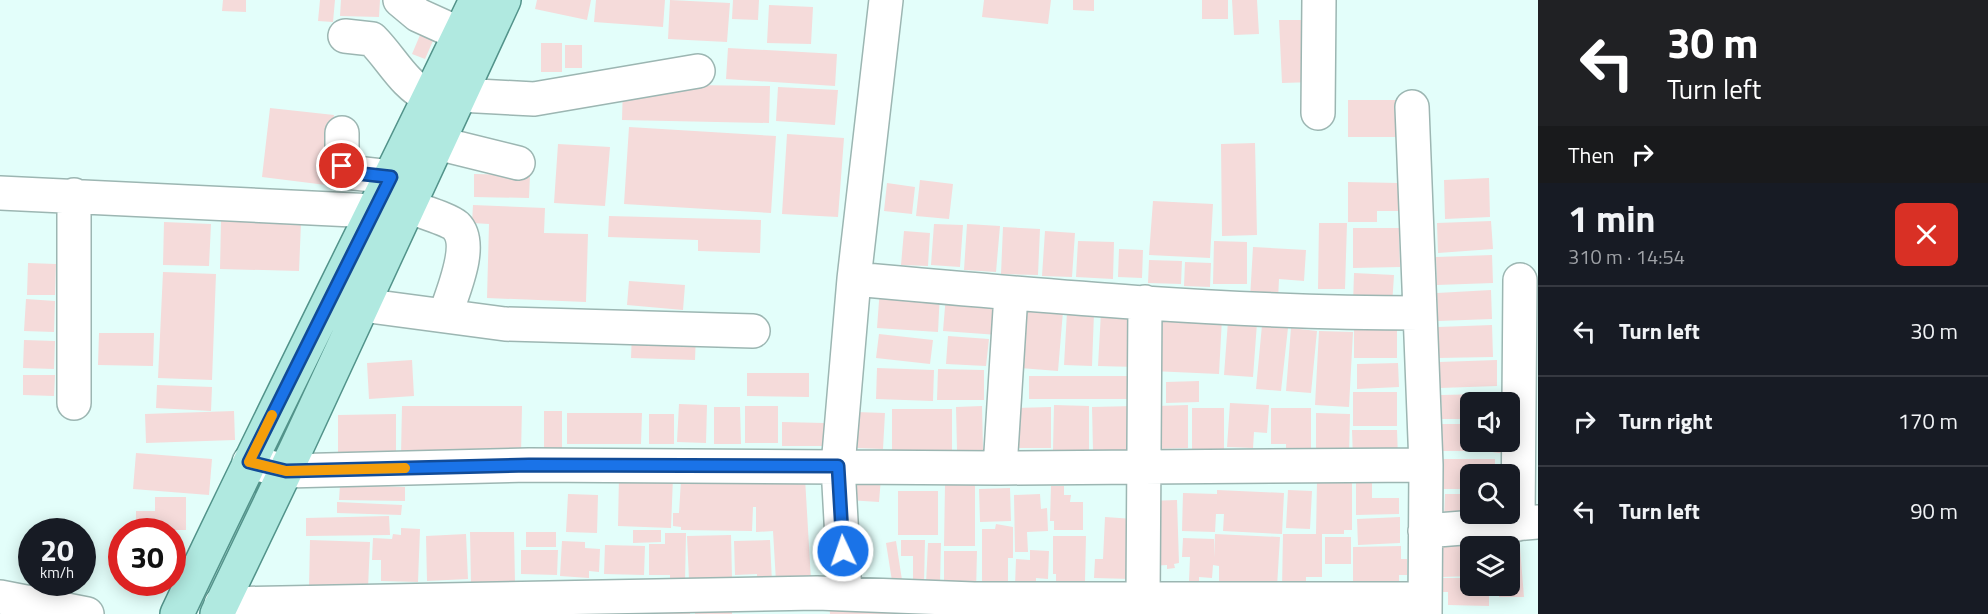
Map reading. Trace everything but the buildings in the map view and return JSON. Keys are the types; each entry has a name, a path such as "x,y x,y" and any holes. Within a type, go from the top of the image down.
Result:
{"main road":[{"path":"444,96 460,34 476,0"},
{"path":"177,614 249,462 374,211 414,160 444,96 504,0"},
{"path":"219,609 286,471 408,206 414,160"}],"street":[{"path":"400,0 418,15 460,34"},
{"path":"827,600 854,279 886,0"},
{"path":"1318,113 1319,0"},
{"path":"345,36 372,39 416,90 444,96 534,99 698,71"},
{"path":"219,609 1143,598 1425,606 1426,465 1412,107"},
{"path":"342,133 342,166 346,172 414,160 518,163"},
{"path":"0,193 374,211"},
{"path":"74,195 74,403"},
{"path":"408,206 456,226 463,240 464,253 445,316"},
{"path":"854,279 1011,294 1300,313 1420,313"},
{"path":"1425,531 1528,523 1521,279"},
{"path":"1000,468 1011,294"},
{"path":"1143,598 1145,302"},
{"path":"362,305 506,324 753,331"},
{"path":"249,462 286,471 529,465 1143,468 1426,465"},
{"path":"0,597 87,614"}],"slow traffic":[{"path":"272,415 249,462 286,471 405,468"}],"route":[{"path":"342,166 346,172 391,177 249,462 286,471 529,465 838,466 843,551"}]}
